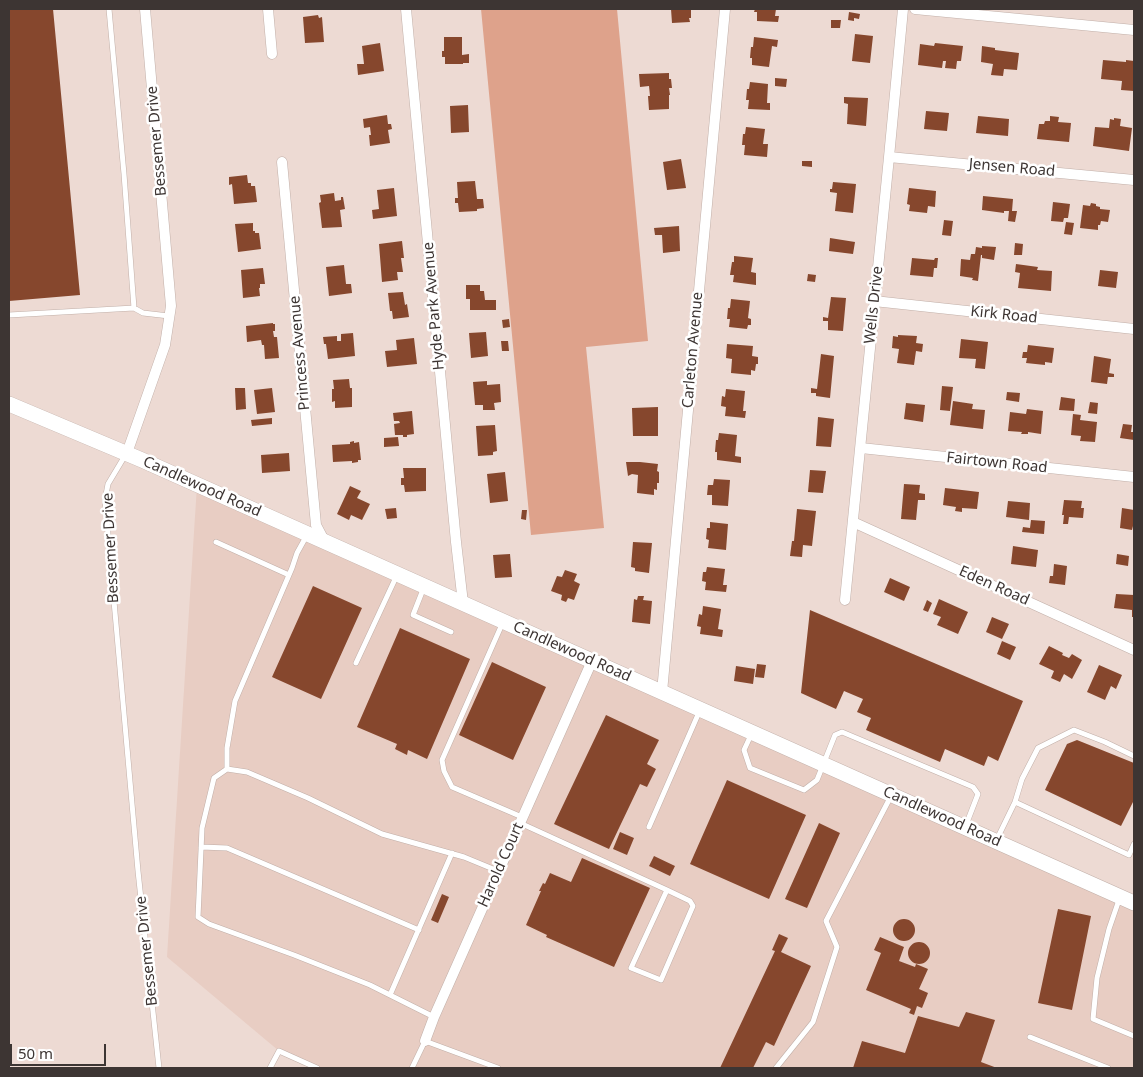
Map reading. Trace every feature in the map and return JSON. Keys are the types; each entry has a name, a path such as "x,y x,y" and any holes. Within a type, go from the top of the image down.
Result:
{"street":[{"name":"Bessemer Drive","path":"127,453 165,345 171,306 145,9"},
{"path":"268,9 272,54"},
{"name":"Hyde Park Avenue","path":"406,9 463,604"},
{"name":"Carleton Avenue","path":"662,692 725,9"},
{"name":"Wells Drive","path":"845,600 903,9"},
{"path":"915,9 1134,30"},
{"name":"Jensen Road","path":"889,157 1134,180"},
{"name":"Princess Avenue","path":"282,162 316,525 326,542"},
{"name":"Kirk Road","path":"874,301 1134,329"},
{"name":"Candlewood Road","path":"9,404 127,453 1134,903"},
{"name":"Fairtown Road","path":"861,448 1134,477"},
{"name":"Eden Road","path":"853,522 1134,650"},
{"name":"Harold Court","path":"425,1041 498,871 592,661"}],"lane":[{"path":"109,9 134,308"},
{"path":"9,315 134,308 143,313 169,316"},
{"name":"Bessemer Drive","path":"127,453 108,484 105,500 138,871 159,1068"},
{"path":"227,768 227,748 235,701 297,553 308,534"},
{"path":"216,542 289,575"},
{"path":"356,663 398,574"},
{"path":"425,586 413,615 451,632"},
{"path":"504,622 442,760 444,771 452,787 690,901 693,906 661,980 631,968 667,890"},
{"path":"649,827 700,710"},
{"path":"996,841 1015,802 1022,779 1038,748 1074,730 1134,756"},
{"path":"752,732 744,750 750,768 804,790 817,780 835,735 842,732 974,788 978,794 965,828"},
{"path":"434,1017 370,985 210,924 198,916 202,828 214,778 227,768 247,772 308,798 382,834 464,857 498,871"},
{"path":"776,1068 813,1022 837,947 826,921 891,795"},
{"path":"1015,802 1129,855 1134,844"},
{"path":"201,846 227,848 419,930"},
{"path":"390,995 452,854"},
{"path":"1120,897 1109,929 1097,978 1093,1020 1134,1036"},
{"path":"1030,1037 1108,1068"},
{"path":"425,1041 498,1068"},
{"name":"Harold Court","path":"412,1068 425,1041"},
{"path":"270,1068 279,1051 317,1068"}],"shaded area":[{"path":"481,9 617,9 648,341 586,347 604,528 531,535"},
{"path":"197,485 1134,903 1134,1068 320,1068 279,1051 167,957"}],"building":[{"path":"9,9 53,9 80,295 9,301"},
{"path":"671,9 691,9 690,22 672,23"},
{"path":"755,9 776,9 775,16 779,16 778,22 757,21"},
{"path":"849,12 860,14 859,19 854,18 854,21 848,20"},
{"path":"318,15 319,18 322,17 324,42 305,43 303,17"},
{"path":"831,20 841,20 840,28 831,28"},
{"path":"855,34 873,36 870,63 852,61"},
{"path":"444,37 462,37 462,55 469,54 469,63 445,64 445,57 442,57"},
{"path":"754,37 778,40 777,47 772,46 769,67 752,65 752,58 750,58"},
{"path":"380,43 384,71 358,75 357,64 364,64 362,46"},
{"path":"935,43 963,46 961,61 957,61 956,69 945,68 946,61 943,61 942,68 918,65 920,44 934,46"},
{"path":"982,46 995,48 995,50 1019,53 1017,70 1004,69 1003,76 991,75 993,64 981,62"},
{"path":"1103,60 1134,61 1134,91 1121,90 1122,81 1101,79"},
{"path":"669,73 672,88 669,88 669,109 649,110 649,86 640,87 639,74"},
{"path":"775,78 787,79 786,87 775,86"},
{"path":"750,82 768,84 767,103 770,103 770,110 748,109 749,100 746,100"},
{"path":"844,97 868,98 866,126 847,124 848,104 844,103"},
{"path":"468,105 469,132 451,133 450,106"},
{"path":"926,111 949,113 947,131 924,129"},
{"path":"387,115 388,124 391,124 392,129 388,130 390,143 370,146 370,127 364,128 363,119"},
{"path":"978,116 1009,119 1008,136 976,133"},
{"path":"1050,116 1059,117 1058,122 1071,123 1069,142 1037,139 1039,124 1050,121"},
{"path":"1114,118 1121,119 1120,126 1132,128 1129,151 1093,146 1095,127 1109,128 1110,119 1114,120"},
{"path":"746,127 765,129 763,144 768,144 767,157 744,155 745,145 742,145"},
{"path":"681,159 686,188 667,190 663,162"},
{"path":"802,161 812,161 812,167 802,166"},
{"path":"247,175 248,183 251,183 251,186 255,186 257,202 234,204 232,184 229,185 229,177"},
{"path":"475,181 477,199 483,199 484,208 477,209 477,211 459,212 458,203 455,203 455,198 458,198 457,182"},
{"path":"833,182 856,184 853,213 835,211 837,193 830,192"},
{"path":"394,188 397,216 373,219 372,210 379,209 377,190"},
{"path":"909,188 936,191 935,207 928,206 927,213 909,211 910,205 907,204"},
{"path":"334,193 335,201 341,200 341,197 343,197 345,209 340,210 342,227 322,228 320,195"},
{"path":"983,196 1013,199 1012,211 1017,211 1015,222 1008,221 1009,211 1004,211 1004,213 982,210"},
{"path":"1053,202 1070,204 1068,218 1064,218 1063,222 1051,221"},
{"path":"1091,203 1096,204 1100,209 1110,210 1108,222 1101,221 1100,225 1098,225 1098,230 1080,228 1083,205 1090,206"},
{"path":"944,220 953,221 951,236 942,235"},
{"path":"1066,222 1074,223 1072,235 1064,234"},
{"path":"253,223 253,231 259,233 261,249 238,252 235,224"},
{"path":"679,226 680,251 663,253 662,235 655,235 654,228"},
{"path":"830,238 855,242 853,254 829,251"},
{"path":"402,241 404,258 401,258 403,272 397,272 398,280 382,282 379,244"},
{"path":"1015,243 1023,244 1022,255 1014,255"},
{"path":"982,246 996,247 994,260 982,258 981,255 978,281 972,280 973,278 960,276 961,259 970,260 971,254 975,254 976,247 982,248"},
{"path":"734,256 753,258 751,272 756,273 756,285 733,282 734,275 730,275"},
{"path":"912,258 934,260 938,258 937,268 934,268 933,277 910,275"},
{"path":"1016,264 1038,267 1037,270 1052,271 1051,291 1018,288 1020,273 1015,272"},
{"path":"344,265 346,284 351,284 352,293 329,296 326,267"},
{"path":"263,268 265,284 260,284 260,296 243,298 241,270"},
{"path":"1100,270 1118,272 1116,288 1098,286"},
{"path":"808,274 816,275 815,282 807,281"},
{"path":"466,285 480,285 480,291 484,291 485,300 496,300 496,310 470,310 470,299 466,299"},
{"path":"403,292 409,317 393,319 388,293"},
{"path":"831,297 846,298 843,331 828,330 828,321 823,321 823,317 828,318"},
{"path":"731,299 750,301 748,318 751,319 751,325 748,325 747,329 729,327 730,319 727,319"},
{"path":"509,319 510,327 503,328 502,320"},
{"path":"275,324 275,331 273,331 274,337 277,337 279,358 265,359 264,345 262,345 261,340 247,342 246,326"},
{"path":"486,332 488,356 471,358 469,333"},
{"path":"353,333 355,356 328,359 323,337 337,336 337,341 341,341 341,334"},
{"path":"898,335 917,336 916,343 923,344 922,352 916,351 914,365 897,363 899,349 892,348 893,336 898,337"},
{"path":"414,338 417,364 387,367 385,351 397,350 396,340"},
{"path":"961,339 988,342 985,369 975,368 976,359 959,358"},
{"path":"501,341 508,341 509,351 502,351"},
{"path":"727,344 753,346 752,356 758,357 758,364 756,364 755,371 751,370 751,375 731,373 732,359 726,358"},
{"path":"1028,345 1054,348 1052,363 1045,362 1045,365 1026,363 1027,358 1022,358 1023,352 1027,352"},
{"path":"821,354 834,356 830,398 816,396 816,393 811,393 811,388 817,389"},
{"path":"1094,356 1111,359 1109,373 1114,374 1114,377 1108,377 1107,384 1091,382"},
{"path":"349,379 350,388 352,388 352,407 335,408 335,401 332,402 333,380"},
{"path":"487,381 487,385 500,384 501,402 494,403 495,410 483,410 483,405 475,405 473,382"},
{"path":"942,386 953,387 950,411 940,410"},
{"path":"235,388 245,388 246,409 236,410"},
{"path":"272,388 275,412 257,414 254,390"},
{"path":"726,389 745,391 743,411 746,411 745,418 725,416 726,407 721,406 722,396 725,397"},
{"path":"1007,392 1020,393 1019,402 1006,400"},
{"path":"1061,397 1075,399 1074,411 1059,410"},
{"path":"953,401 973,404 972,409 985,410 983,429 950,425"},
{"path":"1090,402 1098,403 1097,414 1088,413"},
{"path":"906,403 925,405 923,422 904,419"},
{"path":"658,407 658,436 633,436 632,408"},
{"path":"1027,409 1043,411 1041,434 1028,432 1028,434 1021,434 1022,432 1008,431 1010,412 1026,414"},
{"path":"412,411 414,434 407,435 407,437 395,435 394,424 400,423 399,421 394,421 393,413"},
{"path":"1073,414 1081,415 1080,420 1097,422 1095,442 1080,441 1081,436 1071,435"},
{"path":"818,417 834,419 831,447 816,446"},
{"path":"272,418 272,424 252,426 251,420"},
{"path":"1123,424 1132,425 1131,432 1134,432 1134,440 1120,438"},
{"path":"495,425 497,451 493,452 493,455 478,456 476,426"},
{"path":"719,433 737,435 735,456 741,457 741,463 717,460 717,452 715,452"},
{"path":"398,437 399,446 384,447 384,438"},
{"path":"354,441 354,443 359,442 361,460 352,463 352,461 333,462 332,445 350,444 350,442"},
{"path":"289,453 290,471 262,473 261,455"},
{"path":"626,462 658,464 659,483 657,483 657,490 654,489 654,495 637,493 638,475 632,474 628,476"},
{"path":"403,468 426,468 426,491 405,492 404,485 401,485 401,478 404,478"},
{"path":"810,470 826,471 823,493 808,492"},
{"path":"505,472 508,501 490,503 487,474"},
{"path":"714,479 730,480 728,506 712,505 712,495 707,495 708,485 713,485"},
{"path":"904,484 920,485 919,493 925,494 925,500 918,500 916,520 901,519"},
{"path":"350,486 361,491 357,498 370,504 362,520 351,515 349,520 337,514"},
{"path":"945,488 979,492 977,509 962,508 962,512 955,511 956,507 943,505"},
{"path":"1064,500 1082,501 1081,508 1084,508 1083,518 1069,517 1068,524 1063,524"},
{"path":"1008,501 1030,503 1029,520 1006,517"},
{"path":"396,508 397,518 387,519 385,509"},
{"path":"1122,508 1134,510 1134,526 1132,530 1120,528"},
{"path":"797,509 816,511 812,546 803,545 802,557 790,556 792,541 794,541"},
{"path":"522,510 527,510 526,520 521,519"},
{"path":"1031,520 1045,521 1044,534 1022,532 1023,527 1030,528"},
{"path":"710,522 728,524 726,550 708,548 709,540 706,539 707,528 710,528"},
{"path":"633,542 652,543 649,573 635,571 635,568 631,567"},
{"path":"1013,546 1038,550 1036,567 1011,564"},
{"path":"510,554 512,577 495,578 493,555"},
{"path":"1117,554 1129,556 1128,566 1116,564"},
{"path":"1054,564 1067,566 1065,585 1049,583 1050,576 1053,576"},
{"path":"707,567 725,569 723,585 727,585 726,592 705,590 706,582 702,581 703,572 706,572"},
{"path":"565,570 577,574 574,581 580,584 574,600 568,598 566,602 561,600 562,595 551,591 557,576 562,577"},
{"path":"890,578 910,587 904,601 884,592"},
{"path":"313,586 362,608 321,699 272,677"},
{"path":"1116,594 1134,595 1134,617 1132,617 1132,610 1114,608"},
{"path":"638,596 644,596 643,600 652,601 650,624 632,622 634,599 637,600"},
{"path":"939,599 968,612 958,634 937,625 941,617 933,614"},
{"path":"927,600 932,603 928,612 923,610"},
{"path":"703,606 721,609 718,629 723,630 722,637 700,634 701,627 697,626 699,614 702,615"},
{"path":"810,610 1023,701 998,761 988,756 984,766 945,749 940,762 866,730 871,718 857,712 863,699 844,691 836,709 801,693"},
{"path":"992,617 1009,624 1002,639 986,632"},
{"path":"400,628 470,659 427,759 408,750 407,755 395,749 397,744 357,727"},
{"path":"1002,641 1016,647 1010,660 997,654"},
{"path":"1049,646 1069,658 1072,654 1082,660 1072,679 1064,674 1060,682 1051,678 1054,671 1039,664"},
{"path":"492,662 546,687 513,760 459,735"},
{"path":"757,664 766,665 764,678 755,677"},
{"path":"1099,665 1122,675 1116,689 1111,686 1105,700 1087,692"},
{"path":"736,666 755,669 753,684 734,681"},
{"path":"606,715 659,740 647,764 656,769 647,787 640,784 609,849 554,824"},
{"path":"1077,740 1134,763 1134,800 1121,826 1045,790 1067,744"},
{"path":"727,780 806,815 769,899 690,864"},
{"path":"819,823 840,833 807,908 785,899"},
{"path":"620,832 634,838 627,855 613,849"},
{"path":"654,856 675,866 670,876 649,866"},
{"path":"582,858 650,888 614,967 546,937 547,935 526,925 541,891 539,891 550,873 571,882"},
{"path":"442,894 449,897 438,923 431,920"},
{"path":"1058,909 1091,916 1072,1010 1038,1003"},
{"path":"900,919 908,919 915,926 915,934 908,941 900,941 893,934 893,926"},
{"path":"779,934 788,938 781,952 811,966 774,1046 766,1042 753,1068 720,1068 775,951 772,950"},
{"path":"880,937 904,947 899,961 915,967 916,964 928,969 919,989 928,993 922,1008 917,1006 914,1015 909,1013 911,1009 866,990 881,953 874,950"},
{"path":"919,942 929,949 930,953 923,963 919,964 909,957 908,953 915,943"},
{"path":"966,1012 995,1020 981,1062 997,1068 853,1068 862,1041 905,1053 918,1016 959,1027"}]}
